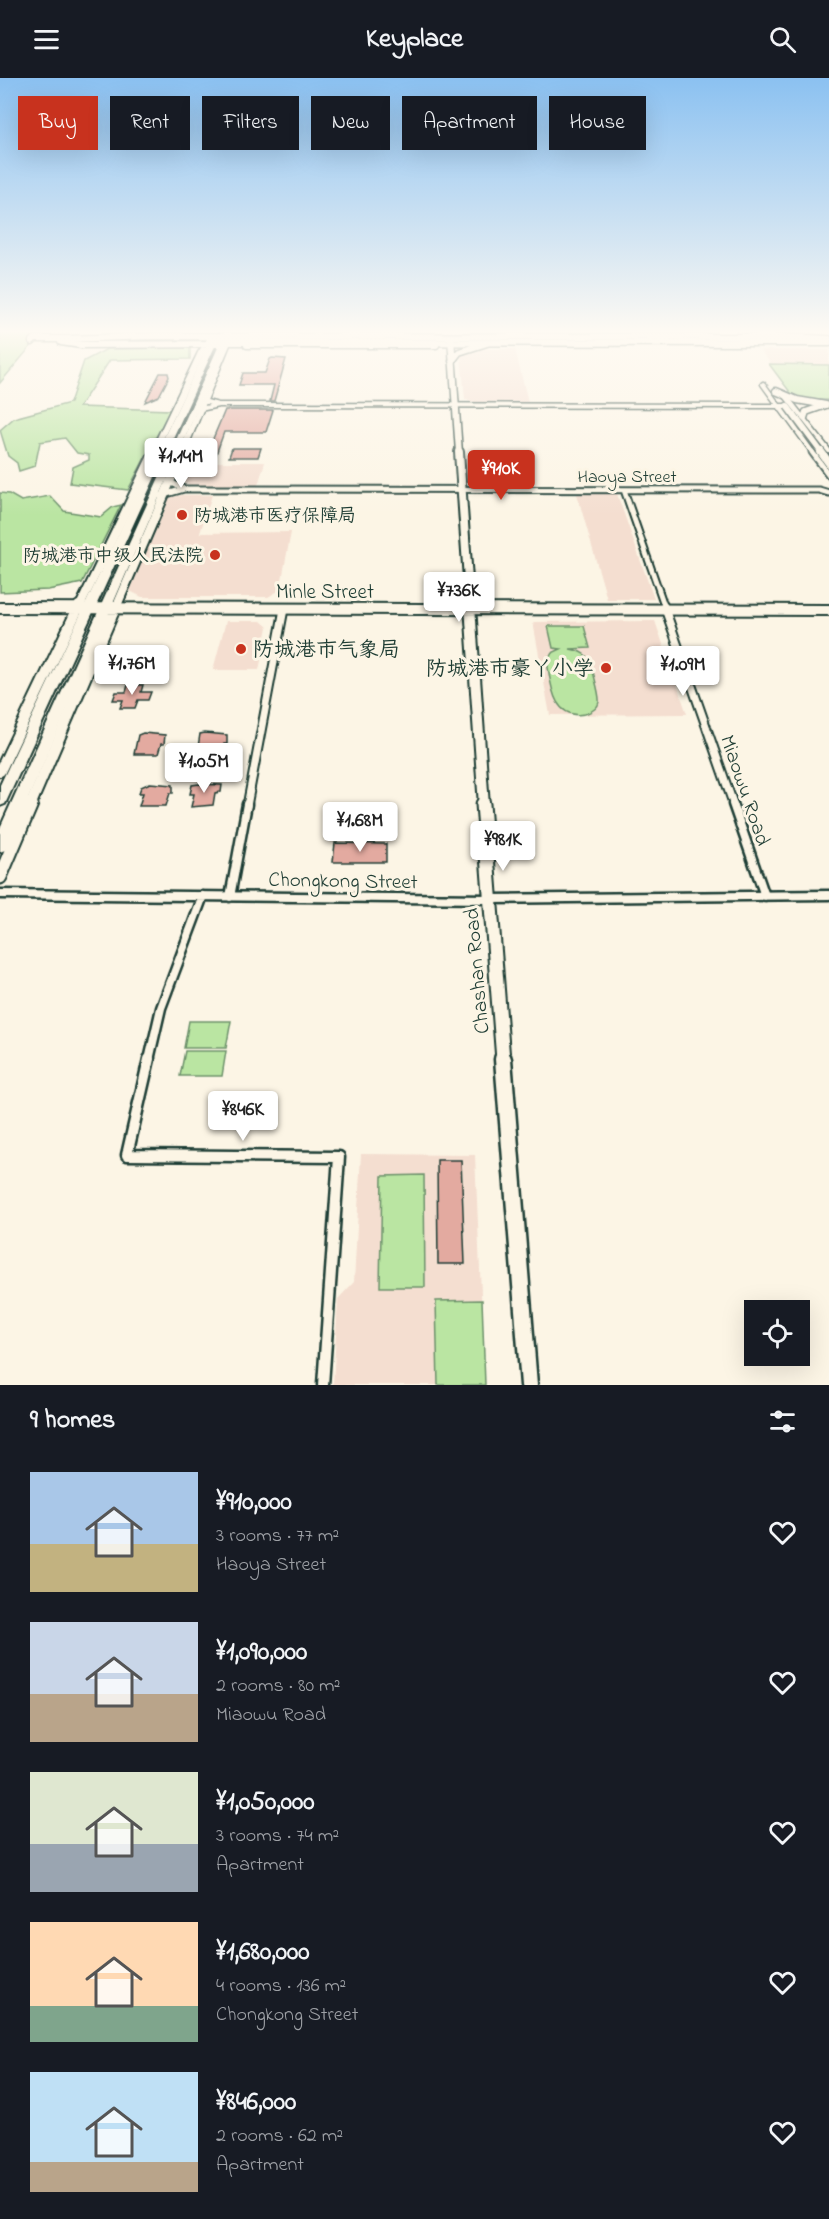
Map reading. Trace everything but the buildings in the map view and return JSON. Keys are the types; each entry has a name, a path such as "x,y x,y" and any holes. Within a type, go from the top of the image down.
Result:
{"highway":[{"path":"0,845 111,609 166,481 197,393"},
{"path":"0,800 84,608 162,444 192,407 197,393"}],"street":[{"path":"192,407 194,393"},
{"path":"192,407 200,393"},
{"name":"Chashan Road","path":"453,393 471,609 490,900 529,1385"},
{"path":"773,393 786,406 827,460"},
{"path":"781,393 828,405"},
{"path":"786,395 786,406 827,460"},
{"path":"192,407 218,405 828,405"},
{"path":"192,407 218,405"},
{"path":"804,418 806,412 828,405"},
{"path":"786,406 804,418 816,434 827,460 829,475"},
{"path":"815,444 816,434"},
{"path":"166,481 184,489"},
{"name":"Haoya Street","path":"819,490 829,486"},
{"path":"159,496 184,489"},
{"name":"Haoya Street","path":"184,489 819,490 829,493"},
{"name":"Miaowu Road","path":"624,490 765,896"},
{"name":"Minle Street","path":"0,608 829,610"},
{"path":"0,771 84,608"},
{"path":"0,877 111,609"},
{"path":"230,897 284,609"},
{"name":"Chongkong Street","path":"0,894 490,900 829,895"},
{"path":"203,896 161,1008 127,1155 339,1156 323,1385"}],"shaded area":[{"path":"464,393 526,393 528,402 474,402 465,399"},
{"path":"191,462 265,462 258,485 190,485 183,480"},
{"path":"577,494 617,494 654,599 607,599"},
{"name":"防城港市中级人民法院","path":"182,495 212,495 200,533 291,532 280,590 268,597 142,597 128,590 166,498"},
{"name":"防城港市气象局","path":"226,621 261,621 268,627 259,670 213,670"},
{"name":"防城港市豪丫小学","path":"655,621 687,714 550,715 533,622"},
{"path":"361,1154 475,1155 485,1385 333,1385 338,1299 354,1282"}],"green space":[{"path":"73,393 88,393 79,407 170,410 128,490 70,483 73,467 89,460 89,455 77,453 65,438 40,442 35,466 19,471 17,463 8,456 0,430 14,418 70,403"},
{"path":"791,393 829,393 829,400 796,400"},
{"path":"0,493 9,494 21,501 50,496 64,511 101,517 113,507 121,505 82,583 48,590 0,592"},
{"path":"548,626 584,626 590,648 570,649 584,654 591,665 599,699 597,707 592,711 585,714 574,714 560,706 555,698 547,661 552,653 561,649 553,648"},
{"path":"189,1021 231,1021 226,1048 184,1048"},
{"path":"185,1051 226,1051 222,1076 180,1076"},
{"path":"424,1175 425,1287 380,1287 382,1176"},
{"path":"482,1300 485,1385 438,1385 436,1301"}],"place":[{"name":"防城港市医疗保障局","path":"182,515"},
{"name":"防城港市中级人民法院","path":"215,555"},
{"name":"防城港市气象局","path":"241,649"},
{"name":"防城港市豪丫小学","path":"606,668"}]}
